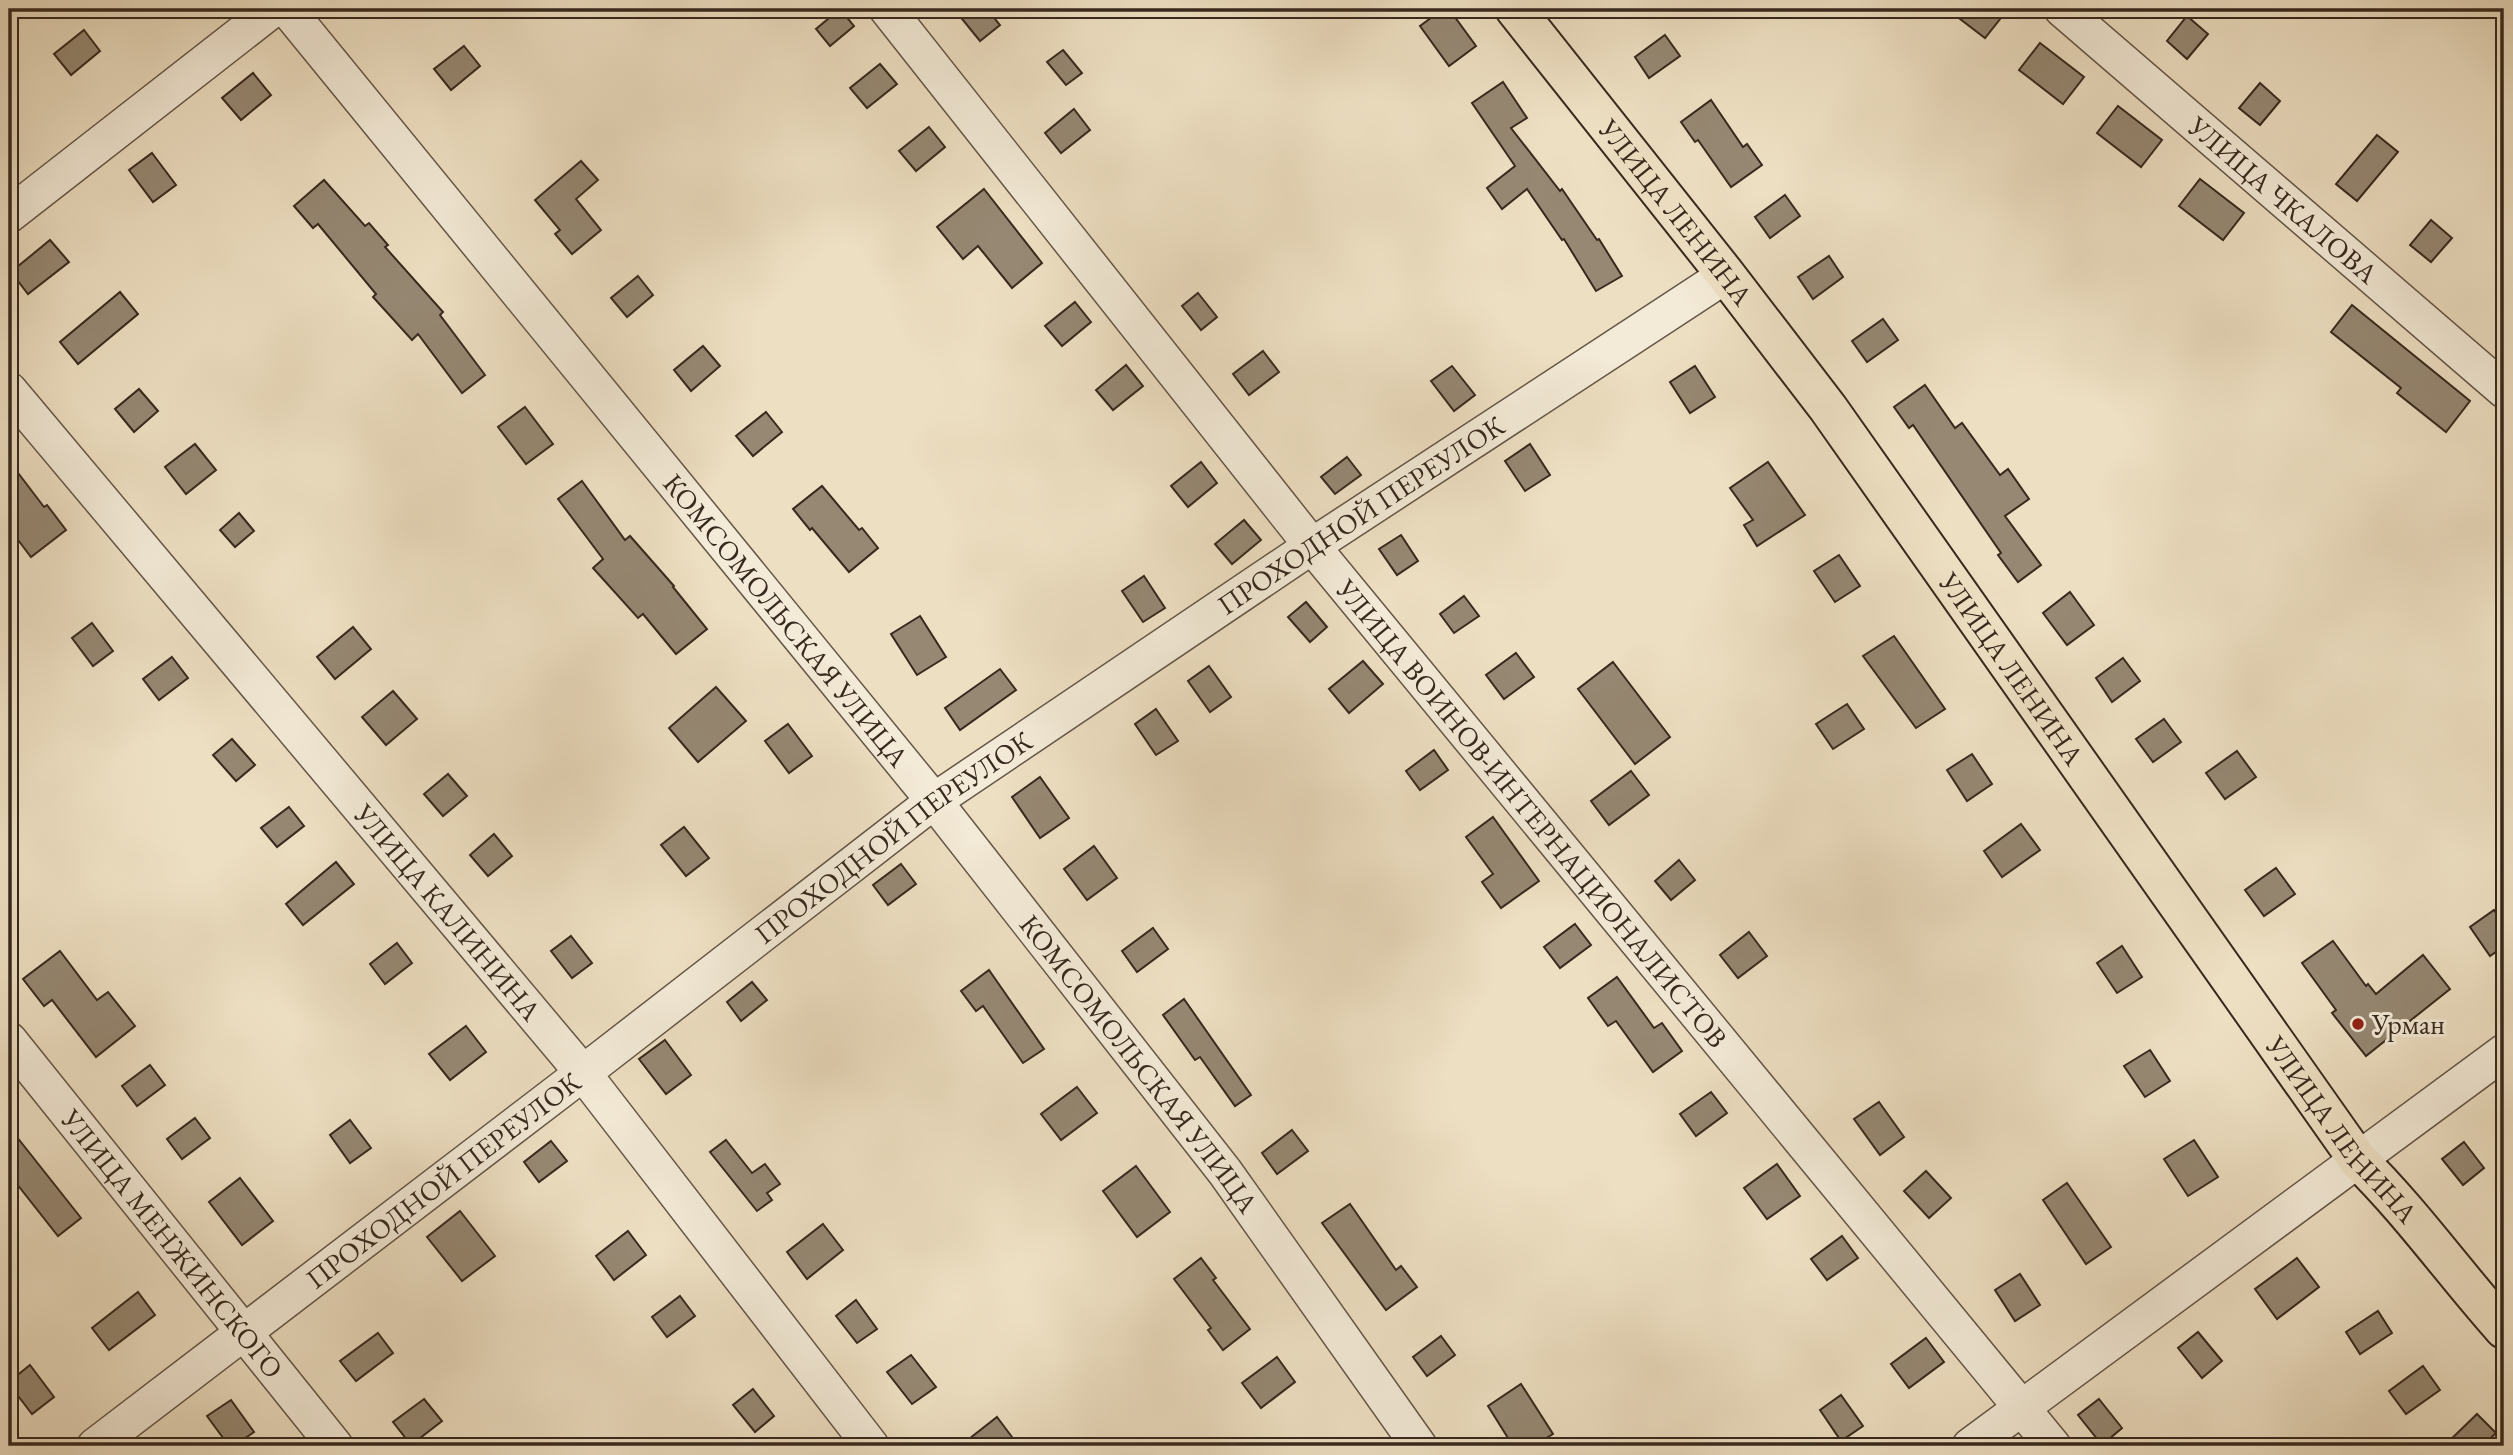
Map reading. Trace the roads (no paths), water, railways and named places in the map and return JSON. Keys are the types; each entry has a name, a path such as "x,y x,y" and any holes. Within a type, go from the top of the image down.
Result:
{"main road":[{"name":"УЛИЦА ЛЕНИНА","path":"1515,9 1828,408 2358,1160 2384,1186 2504,1329"}],"street":[{"path":"9,215 273,9"},
{"name":"КОМСОМОЛЬСКАЯ УЛИЦА","path":"287,9 934,801 1225,1172 1419,1446"},
{"name":"УЛИЦА ВОИНОВ-ИНТЕРНАЦИОНАЛИСТОВ","path":"887,9 1311,546 2053,1446"},
{"name":"УЛИЦА ЧКАЛОВА","path":"2062,9 2504,390"},
{"name":"ПРОХОДНОЙ ПЕРЕУЛОК","path":"95,1446 934,801 1311,546 1726,275"},
{"name":"УЛИЦА КАЛИНИНА","path":"9,390 583,1073 872,1446"},
{"name":"УЛИЦА МЕНЖИНСКОГО","path":"9,1040 335,1446"},
{"path":"1970,1446 2504,1052"}],"place":[{"name":"Урман","path":"2358,1024"}]}
